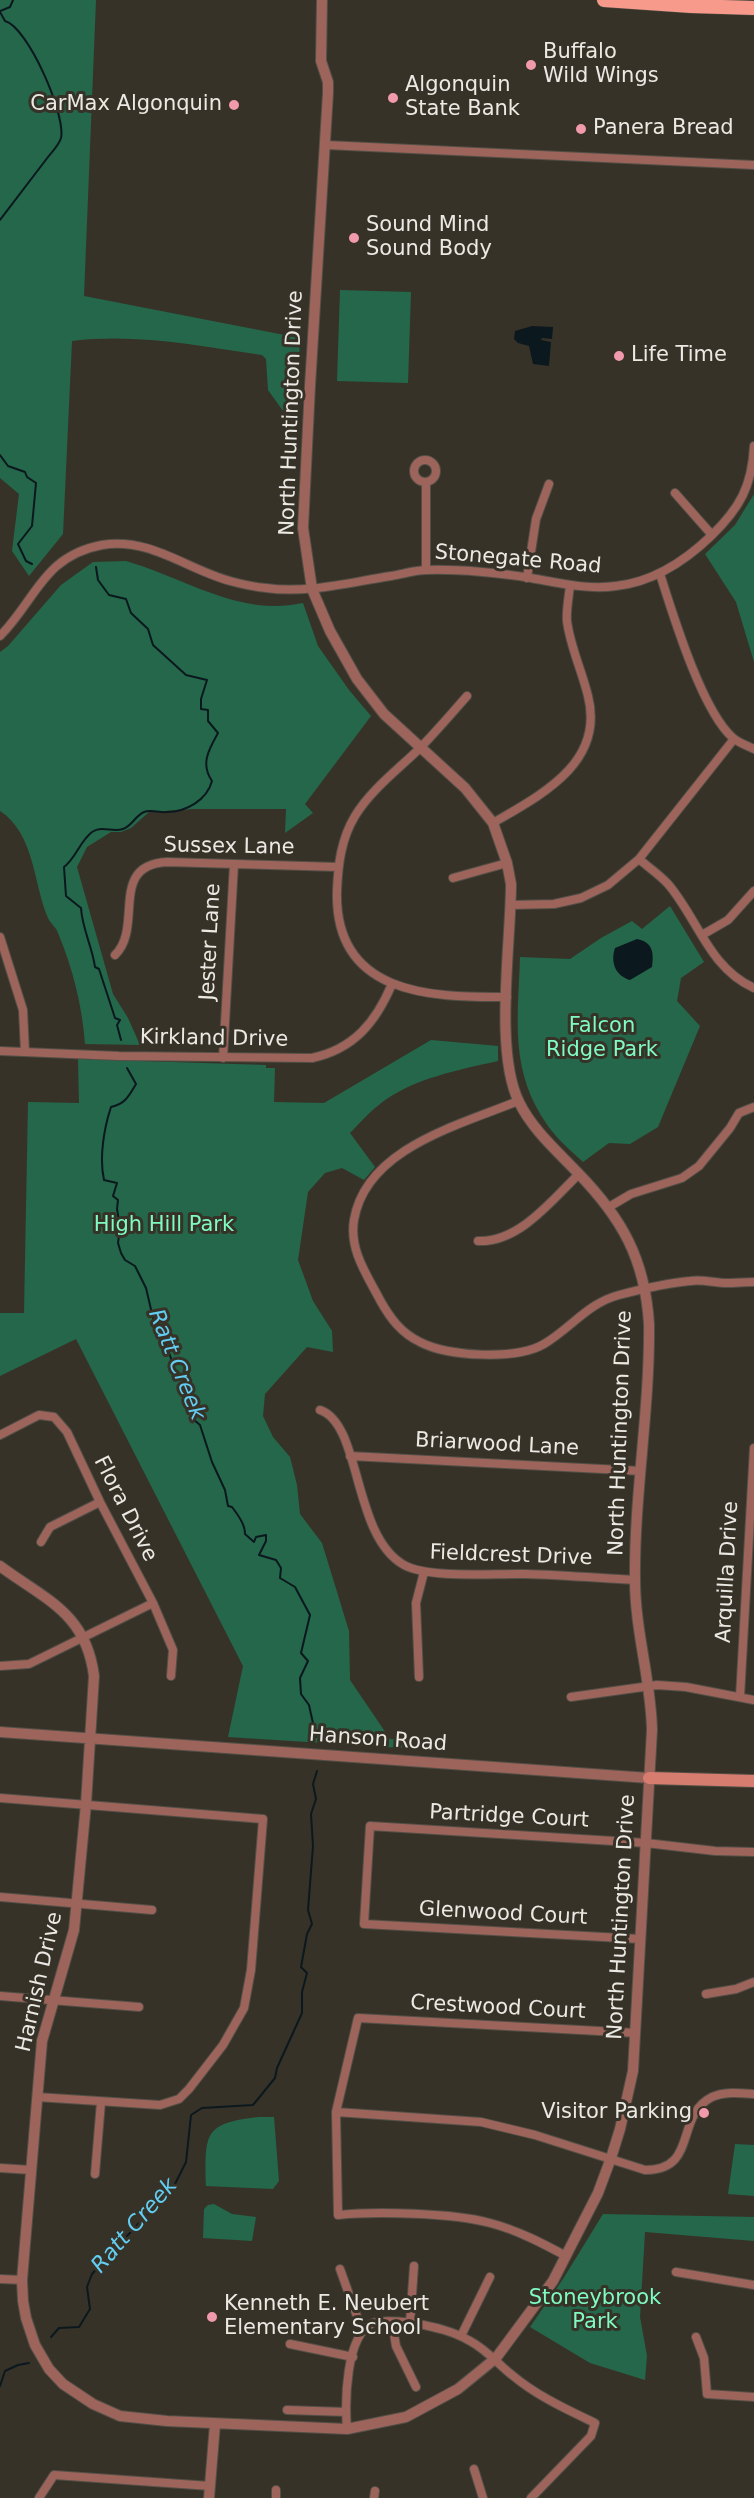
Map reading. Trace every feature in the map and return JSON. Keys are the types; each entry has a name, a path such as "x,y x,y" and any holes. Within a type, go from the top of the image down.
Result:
{"main road":[{"path":"604,0 754,8"},
{"name":"Hanson Road","path":"650,1778 754,1781"}],"street":[{"name":"North Huntington Drive","path":"215,2424 347,2430 406,2417 440,2401 496,2358 553,2281 598,2193 620,2129 633,2071 650,1778 652,1717 640,1650 634,1580 649,1336 645,1290 632,1248 609,1206 536,1128 519,1101 512,1084 507,1057 511,884 507,863 493,823 465,788 384,714 357,680 330,631 312,589 303,528 328,93 328,82 321,61 322,0"},
{"path":"326,145 754,165"},
{"name":"Stonegate Road","path":"0,636 45,575 81,550 122,543 146,546 229,581 267,589 312,589 426,570 527,578 570,585 616,587 660,574 692,554 712,535 739,506 753,464 754,446"},
{"path":"426,483 426,570"},
{"path":"527,578 536,519 549,484"},
{"path":"675,493 712,535"},
{"path":"660,574 701,688 711,708 734,739 754,749"},
{"path":"493,823 543,794 568,772 588,739 591,710 567,621 570,585"},
{"path":"467,696 420,748 361,807 348,830 338,867 338,919 346,945 360,962 392,984 426,994 507,997"},
{"path":"511,905 535,906 581,898 608,885 639,859 734,739"},
{"path":"639,859 667,884 717,961 729,973 754,988"},
{"name":"Sussex Lane","path":"115,955 125,941 132,884 142,870 157,862 338,867"},
{"path":"453,878 507,863"},
{"name":"Jester Lane","path":"223,1058 234,864"},
{"path":"702,935 728,920 754,891"},
{"path":"0,937 23,1010 25,1052"},
{"name":"Kirkland Drive","path":"0,1051 301,1059 325,1055 357,1038 382,1008 392,984"},
{"path":"519,1101 413,1146 383,1167 358,1201 353,1225 359,1262 390,1318 410,1336 428,1346 452,1351 513,1354 543,1344 595,1304 619,1295 692,1280 754,1282"},
{"path":"609,1206 631,1194 682,1178 708,1157 740,1113 754,1107"},
{"path":"478,1241 487,1242 499,1238 534,1218 579,1174"},
{"name":"Fieldcrest Drive","path":"320,1410 331,1416 337,1424 350,1456 360,1494 378,1538 394,1558 404,1565 424,1572 525,1574 634,1580"},
{"name":"Flora Drive","path":"0,1435 39,1415 54,1417 67,1432 100,1502 153,1603 172,1650 171,1676"},
{"name":"Arquilla Drive","path":"740,1697 754,1448"},
{"name":"Briarwood Lane","path":"350,1456 641,1471"},
{"path":"41,1542 50,1527 100,1502"},
{"name":"Harnish Drive","path":"0,1566 71,1618 89,1649 94,1676 77,1903 70,1949 42,2041 22,2280 26,2318 35,2345 49,2369 76,2394 120,2416 215,2424"},
{"path":"419,1677 416,1603 424,1572"},
{"path":"0,1666 29,1664 153,1603"},
{"path":"571,1697 646,1686 672,1685 754,1700"},
{"name":"Hanson Road","path":"0,1732 650,1778"},
{"path":"0,1798 263,1819 248,1994 239,2020 212,2061 189,2090 171,2103 150,2106 38,2097"},
{"name":"Partridge Court","path":"364,1924 370,1826 754,1852"},
{"path":"0,1897 152,1910"},
{"name":"Glenwood Court","path":"364,1924 640,1939"},
{"path":"706,1994 736,1989 754,1982"},
{"path":"0,1996 139,2007"},
{"name":"Crestwood Court","path":"336,2112 358,2018 636,2033"},
{"path":"566,2256 530,2237 487,2222 408,2215 338,2215 336,2112 481,2122 611,2158 645,2170 665,2167 675,2161 694,2114 706,2101 719,2094 754,2094"},
{"path":"95,2174 101,2102"},
{"path":"0,2168 31,2170"},
{"path":"410,2323 414,2266"},
{"path":"340,2270 359,2322 365,2330"},
{"path":"676,2272 754,2285"},
{"path":"461,2336 490,2277"},
{"path":"0,2278 22,2280"},
{"path":"392,2322 396,2346 416,2388"},
{"path":"347,2430 345,2394 359,2337 365,2330 374,2323 410,2323 435,2327 461,2336 496,2358 511,2374 540,2395 595,2422 591,2436 531,2498"},
{"path":"696,2337 704,2358 707,2394 754,2397"},
{"path":"290,2344 353,2357"},
{"path":"287,2410 346,2412"},
{"path":"209,2498 215,2424"},
{"path":"474,2469 483,2498"},
{"path":"39,2498 54,2475 210,2486"}],"green space":[{"path":"0,0 96,0 84,296 300,338 296,429 268,390 266,359 262,355 144,340 72,341 63,534 29,576 12,551 19,494 0,478"},
{"path":"340,290 411,292 408,383 337,381"},
{"path":"754,494 754,662 736,602 705,554 735,525"},
{"path":"126,561 234,600 257,605 279,606 303,603 318,646 349,690 371,716 305,804 313,813 285,833 286,809 193,809 149,812 131,828 121,832 111,832 87,847 77,867 113,994 128,1018 140,1045 85,1044 82,1015 68,960 58,933 49,920 43,904 27,846 20,832 0,811 0,652 8,646 61,585 93,562"},
{"name":"Falcon Ridge Park","path":"670,906 704,962 681,978 677,1001 700,1026 658,1127 630,1144 609,1143 583,1162 548,1126 527,1085 521,1065 519,1044 520,957 570,959 632,921 642,929"},
{"name":"High Hill Park","path":"431,1040 498,1046 498,1061 437,1076 393,1095 372,1111 350,1133 375,1167 364,1180 342,1168 325,1173 308,1192 298,1260 313,1301 332,1331 333,1352 307,1347 265,1394 263,1416 273,1437 290,1457 297,1485 300,1514 322,1543 349,1631 350,1680 390,1739 402,1740 402,1748 228,1737 243,1666 76,1339 0,1376 0,1313 24,1313 28,1102 79,1103 78,1059 266,1065 266,1068 275,1068 274,1102 324,1103"},
{"path":"259,2117 274,2117 279,2181 273,2189 206,2186 206,2154 211,2134 227,2123"},
{"path":"735,2144 754,2145 754,2196 728,2194"},
{"path":"214,2204 232,2214 256,2217 252,2241 203,2238 204,2209"},
{"name":"Stoneybrook Park","path":"603,2214 754,2217 754,2241 645,2232 640,2317 647,2356 645,2380 590,2363 530,2327"}],"shaded area":[{"path":"532,326 553,327 552,339 542,338 541,340 551,342 549,366 533,364 529,346 518,343 514,339 515,331"},
{"path":"637,939 649,945 653,957 652,967 630,980 618,972 613,959 615,948"}],"waterway":[{"name":"Ratt Creek","path":"0,11 10,7 13,0"},
{"name":"Ratt Creek","path":"0,12 5,21 14,27 24,39 44,73 58,111 61,127 59,143 0,220"},
{"name":"Ratt Creek","path":"0,455 8,466 25,472 27,477 36,483 32,526 18,544 26,561 32,564"},
{"name":"Ratt Creek","path":"96,567 98,580 109,595 126,599 131,613 148,629 153,645 186,675 207,680 201,699 201,709 208,710 208,721 218,733 206,763 208,775 212,781 201,799 181,810 144,812 123,829 96,830 84,840 64,867 66,896 81,908 95,967 99,969 115,1018 120,1020 117,1025 121,1040"},
{"name":"Ratt Creek","path":"127,1068 136,1084 123,1102 111,1107 102,1153 104,1180 117,1183 113,1196 118,1200 120,1227 118,1243 125,1260 135,1266 146,1288 153,1318 175,1370 184,1379 182,1392 194,1397 193,1419 200,1425 212,1462 225,1490 228,1506 237,1513 245,1534 254,1542 256,1537 266,1535 266,1541 259,1555 276,1560 281,1568 280,1578 295,1587 310,1615 301,1653 308,1661 300,1678 301,1694 309,1705 316,1737"},
{"name":"Ratt Creek","path":"51,2337 59,2328 79,2327 90,2309 87,2287 92,2274 175,2184 186,2162 191,2115 202,2108 253,2105 275,2078 277,2068 302,2013 302,1992 307,1973 301,1967 307,1934 312,1924 308,1910 313,1846 311,1814 316,1799 313,1784 317,1771"},
{"name":"Ratt Creek","path":"0,2386 5,2371 29,2363"}],"place":[{"name":"Buffalo Wild Wings","path":"531,65"},
{"name":"Algonquin State Bank","path":"393,98"},
{"name":"CarMax Algonquin","path":"234,105"},
{"name":"Panera Bread","path":"581,129"},
{"name":"Sound Mind Sound Body","path":"354,238"},
{"name":"Life Time","path":"619,356"},
{"name":"Visitor Parking","path":"704,2113"},
{"name":"Kenneth E. Neubert Elementary School","path":"212,2317"}]}
